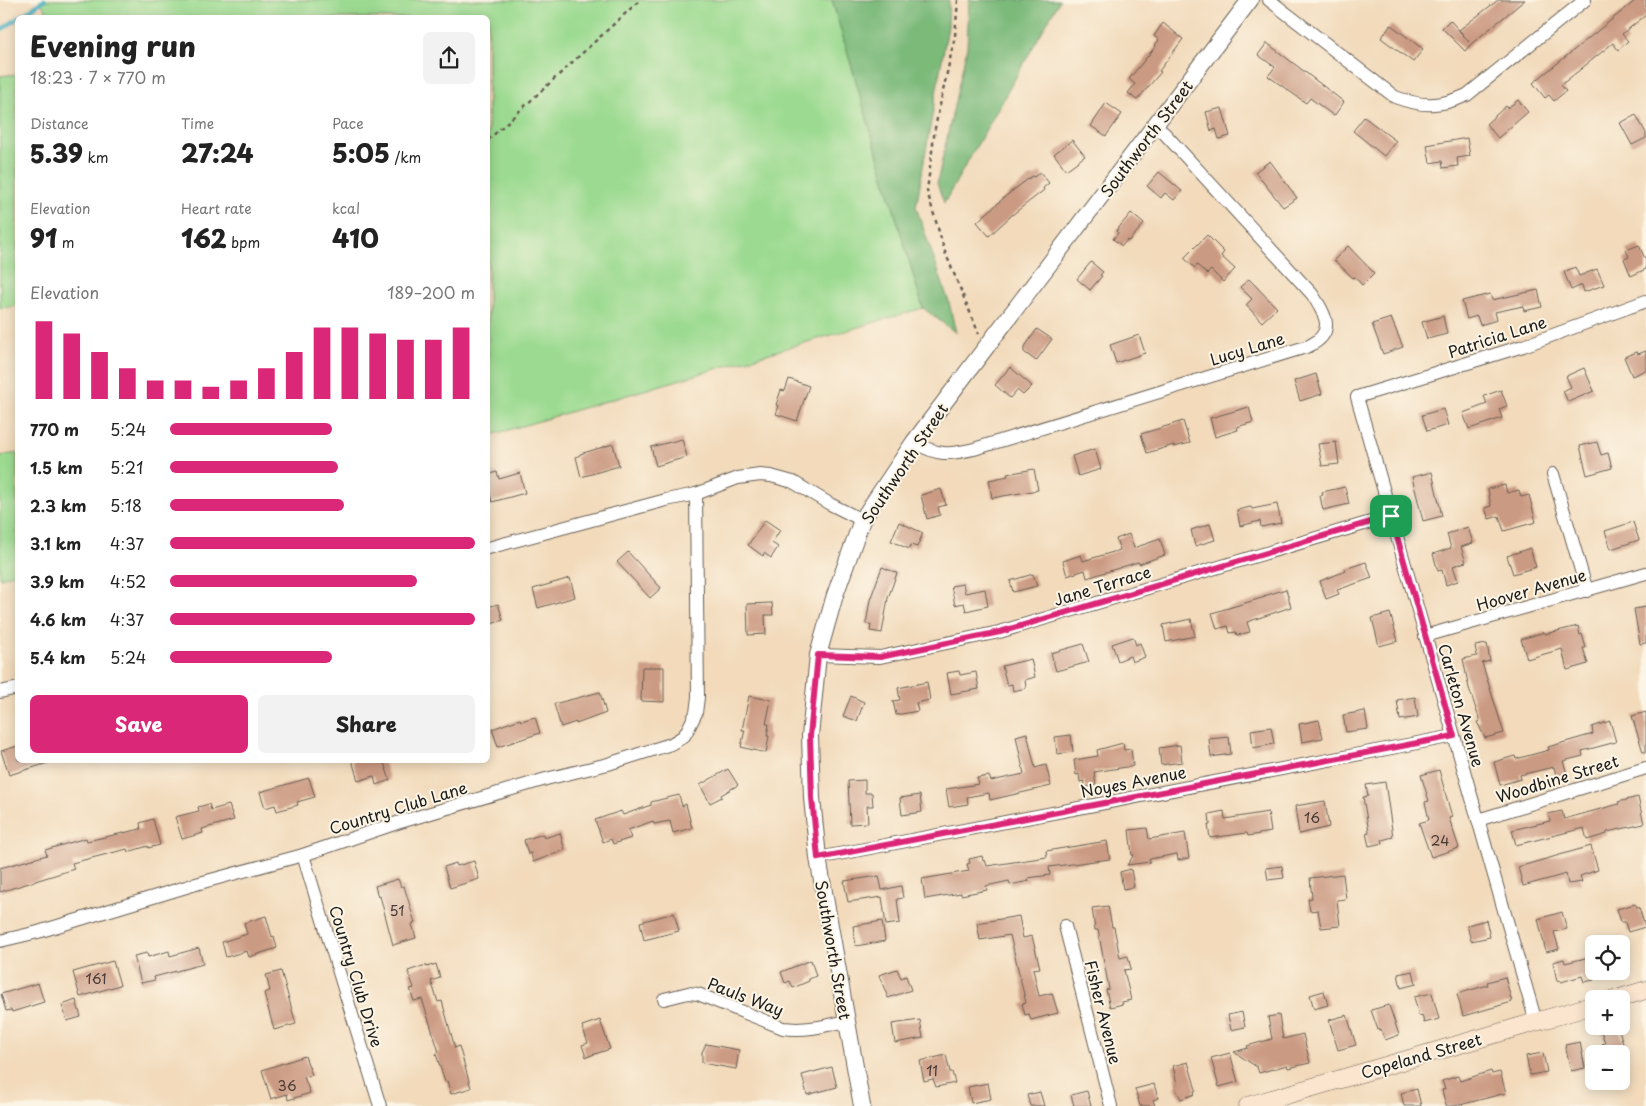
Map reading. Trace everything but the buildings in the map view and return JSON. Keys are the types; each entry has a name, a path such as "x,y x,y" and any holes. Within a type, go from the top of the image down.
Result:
{"main road":[{"path":"1630,995 1646,990"},
{"name":"Copeland Street","path":"1248,1106 1585,1008"}],"street":[{"name":"Southworth Street","path":"862,1106 818,858 812,798 810,736 818,655 835,595 862,520 914,442 1250,0"},
{"path":"1269,0 1395,97 1413,103 1432,104 1450,102 1467,95 1585,0"},
{"name":"Lucy Lane","path":"914,442 935,453 974,449 1309,346 1324,336 1326,329 1325,318 1322,309 1312,294 1156,126"},
{"name":"Patricia Lane","path":"1357,397 1523,346 1646,301"},
{"name":"Carleton Avenue","path":"1357,397 1536,1022"},
{"path":"1553,474 1587,591"},
{"path":"490,547 666,500 696,494 738,478 760,475 793,482 862,520"},
{"name":"Country Club Lane","path":"0,941 38,932 187,887 303,855 397,823 546,779 655,750 671,744 684,736 696,713 698,697 696,494"},
{"name":"Jane Terrace","path":"818,655 880,657 1000,632 1391,516"},
{"name":"Hoover Avenue","path":"1426,636 1646,573"},
{"path":"0,692 15,689"},
{"name":"Noyes Avenue","path":"818,858 1454,736"},
{"name":"Woodbine Street","path":"1478,820 1646,768"},
{"name":"Country Club Drive","path":"303,855 380,1106"},
{"name":"Fisher Avenue","path":"1065,926 1111,1106"},
{"name":"Pauls Way","path":"664,999 688,993 698,994 783,1028 812,1028 847,1021"}],"path":[{"path":"490,138 640,0"},
{"path":"958,0 955,36 935,128 927,191 945,252 985,350"}],"green space":[{"path":"39,0 832,0 923,308 490,435 490,15 49,15"},
{"path":"832,0 949,0 948,26 916,207 949,302 956,333 923,308"},
{"path":"969,0 1060,0 944,203 937,183 967,47"},
{"path":"15,74 15,306 0,308 0,76"},
{"path":"15,453 15,574 0,578 0,456"}],"waterway":[{"path":"23,15 44,0"},
{"path":"0,31 15,20"}],"route":[{"path":"1391,516 1454,736 818,858 812,798 810,736 818,655 880,657 1000,632 1391,516"}]}
